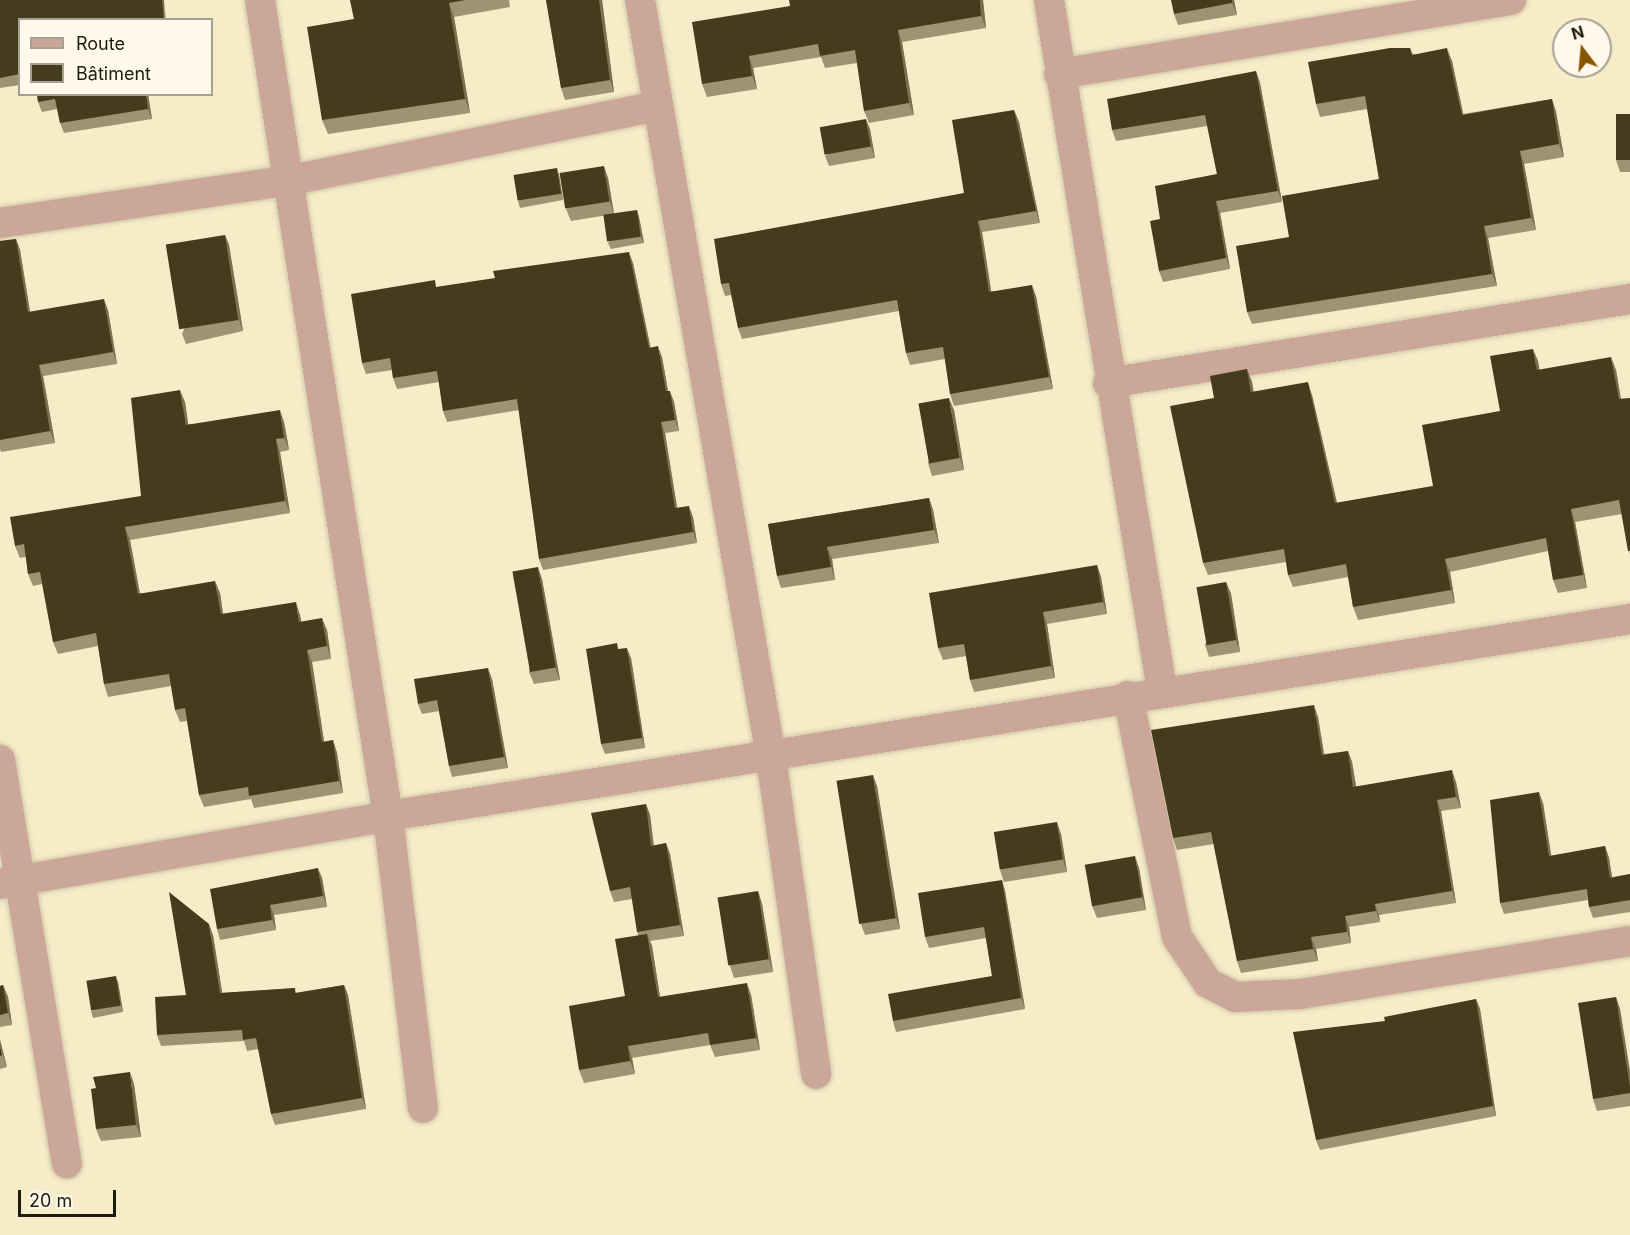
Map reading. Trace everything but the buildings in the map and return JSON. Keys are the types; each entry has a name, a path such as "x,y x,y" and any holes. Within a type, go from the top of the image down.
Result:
{"street":[{"path":"260,0 291,180 388,816 423,1108"},
{"path":"640,0 771,757 816,1074"},
{"path":"1049,0 1108,383 1162,690"},
{"path":"1059,74 1510,0"},
{"path":"0,223 291,180 657,106"},
{"path":"1108,383 1630,299"},
{"path":"11,882 388,816 771,757 1162,690 1630,619"},
{"path":"1128,696 1177,937 1208,983 1235,997 1300,994 1630,941"},
{"path":"0,760 11,882 67,1163"}]}
